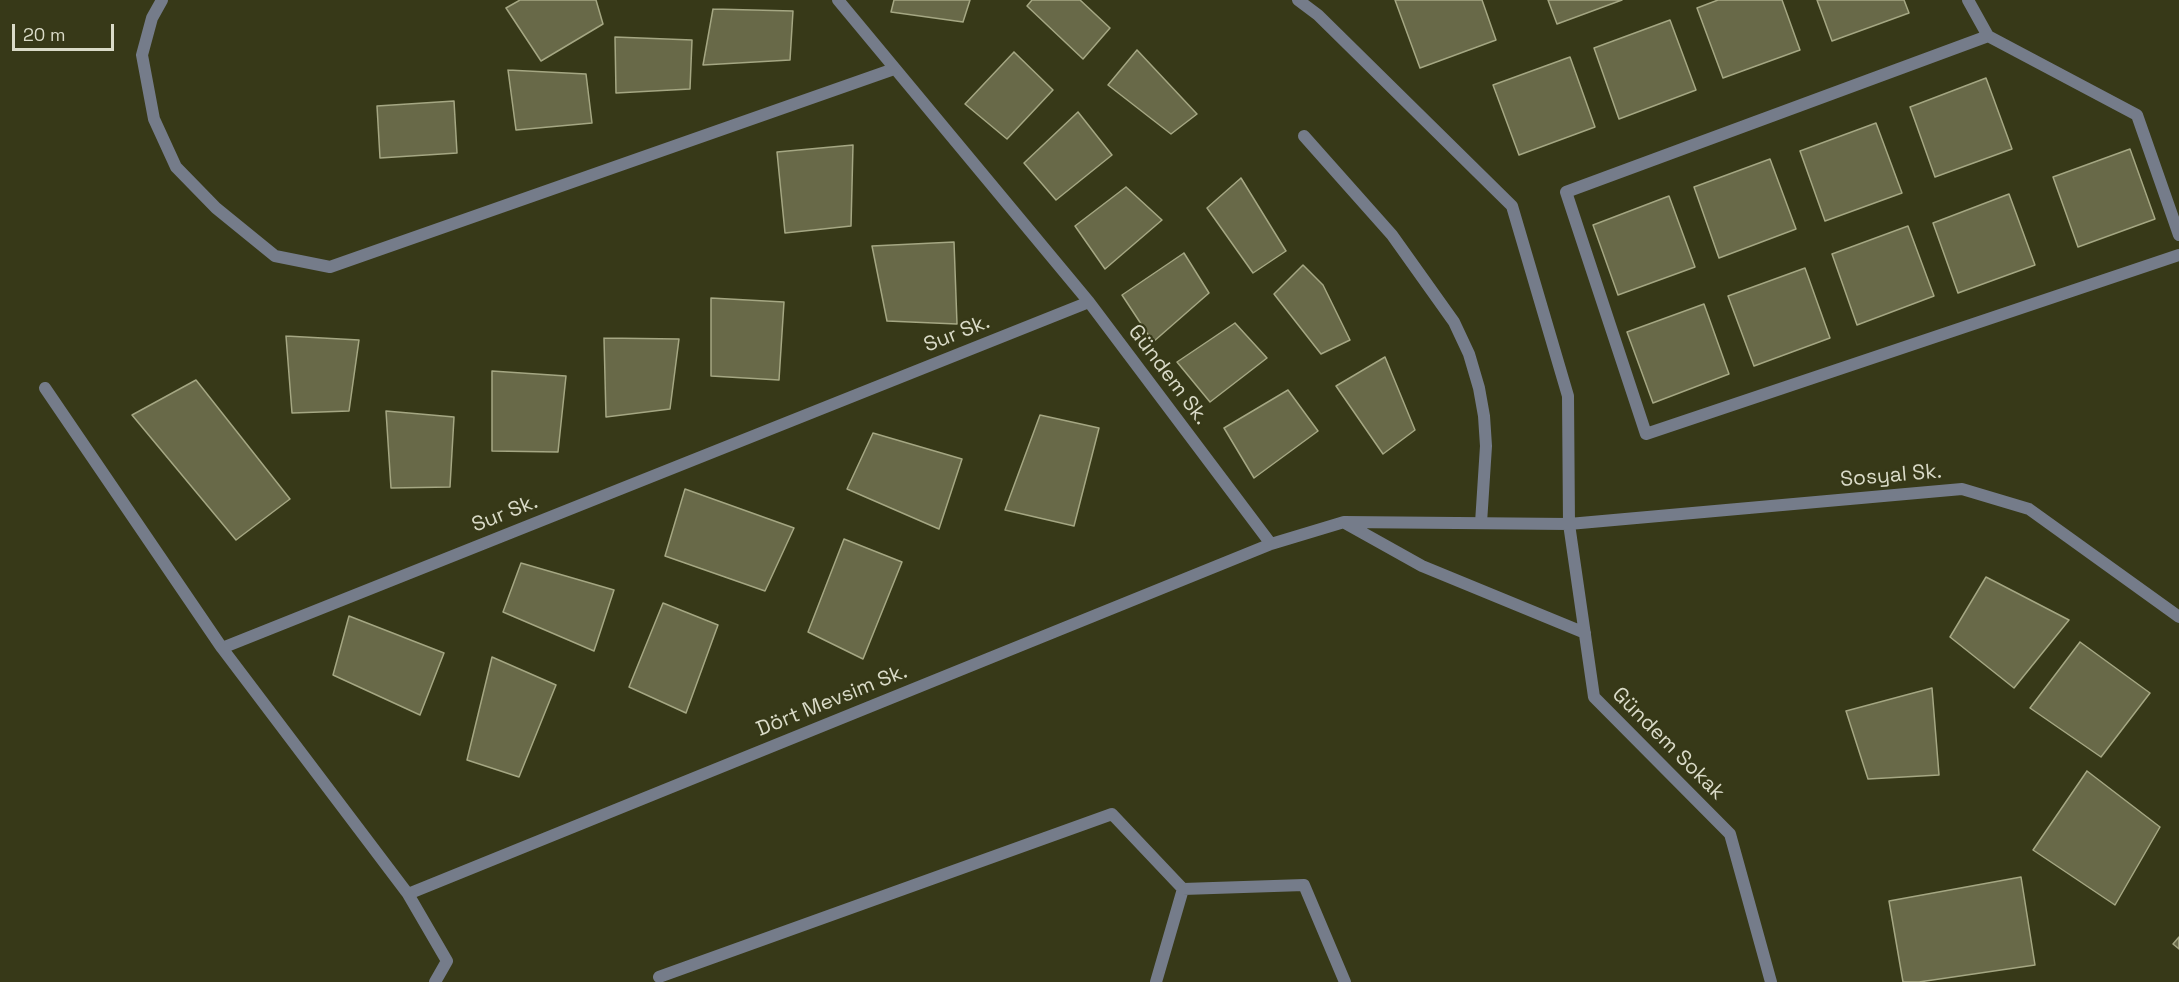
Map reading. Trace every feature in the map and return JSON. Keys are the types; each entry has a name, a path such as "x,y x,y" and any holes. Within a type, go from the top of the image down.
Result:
{"street":[{"path":"162,0 152,18 142,55 154,120 176,167 216,208 274,256 330,267 894,69"},
{"name":"Gündem Sk.","path":"838,0 1089,302 1271,544"},
{"name":"Gündem Sokak","path":"1298,0 1318,15 1512,206 1568,396 1569,524 1594,697 1731,834 1771,982"},
{"path":"1968,0 1988,36 2137,115 2179,235"},
{"path":"1988,36 1566,192 1646,434 2179,255"},
{"path":"1304,136 1392,235 1455,322 1469,354 1484,416 1485,446 1481,523"},
{"name":"Sur Sk.","path":"222,648 1089,302"},
{"path":"45,388 222,648 408,894 447,961 435,982"},
{"name":"Sosyal Sk.","path":"1569,524 1962,489 2029,509 2179,617"},
{"path":"1271,544 1344,522 1569,524"},
{"path":"1344,522 1422,566 1585,633"},
{"name":"Dört Mevsim Sk.","path":"408,894 1271,544"},
{"path":"657,981 1112,814 1183,889 1304,885 1345,982"},
{"path":"1156,982 1183,889"}],"building":[{"path":"520,0 596,0 603,24 541,61 506,8"},
{"path":"894,0 970,0 963,22 891,12"},
{"path":"1032,0 1080,0 1110,28 1083,59 1027,6"},
{"path":"1395,0 1482,0 1496,40 1420,68"},
{"path":"1548,0 1622,0 1557,24"},
{"path":"1718,0 1782,0 1800,50 1723,78 1697,8"},
{"path":"1817,0 1904,0 1909,13 1832,41"},
{"path":"713,9 793,11 790,60 703,65"},
{"path":"1670,20 1696,90 1619,119 1594,48"},
{"path":"615,37 692,40 690,89 616,93"},
{"path":"1137,50 1197,114 1171,134 1108,85"},
{"path":"1014,52 1053,90 1007,139 965,104"},
{"path":"1570,57 1595,127 1519,155 1493,85"},
{"path":"508,70 586,74 592,123 516,130"},
{"path":"1986,78 2012,149 1935,177 1910,107"},
{"path":"454,101 457,153 380,158 377,106"},
{"path":"1078,112 1112,155 1056,200 1024,163"},
{"path":"1876,123 1902,193 1825,221 1800,151"},
{"path":"853,145 851,226 785,233 777,152"},
{"path":"2130,149 2155,219 2078,247 2053,177"},
{"path":"1770,159 1796,229 1719,258 1694,187"},
{"path":"1241,178 1286,251 1253,273 1207,208"},
{"path":"1126,187 1162,220 1105,269 1075,226"},
{"path":"2009,194 2035,265 1958,293 1933,223"},
{"path":"1669,196 1695,267 1618,295 1593,225"},
{"path":"1908,226 1934,296 1857,325 1832,254"},
{"path":"954,242 957,324 887,321 872,246"},
{"path":"1184,253 1209,293 1153,342 1122,295"},
{"path":"1303,265 1323,285 1350,340 1321,354 1274,294"},
{"path":"1805,268 1830,338 1754,366 1728,296"},
{"path":"711,298 784,302 779,380 711,376"},
{"path":"1704,304 1729,374 1653,403 1627,332"},
{"path":"1235,323 1267,358 1210,402 1177,362"},
{"path":"286,336 359,340 349,411 292,413"},
{"path":"604,338 679,339 670,409 606,417"},
{"path":"1385,357 1415,430 1383,454 1336,386"},
{"path":"492,371 566,376 558,452 492,451"},
{"path":"196,380 290,499 236,540 132,415"},
{"path":"1288,390 1318,431 1254,478 1224,428"},
{"path":"386,411 454,417 450,487 391,488"},
{"path":"1040,415 1099,428 1074,526 1005,510"},
{"path":"873,433 962,459 939,529 847,489"},
{"path":"685,489 794,528 765,591 665,556"},
{"path":"844,539 902,562 863,659 808,632"},
{"path":"521,563 614,590 594,651 503,612"},
{"path":"1986,577 2069,620 2014,688 1950,637"},
{"path":"663,603 718,625 686,713 629,687"},
{"path":"349,616 444,653 420,715 333,675"},
{"path":"2080,642 2150,693 2101,757 2030,708"},
{"path":"492,657 556,685 519,777 467,760"},
{"path":"1932,688 1939,775 1868,779 1846,711"},
{"path":"2087,771 2160,827 2115,905 2033,850"},
{"path":"2021,877 2035,965 1919,982 1903,982 1889,901"},
{"path":"2179,937 2179,949 2173,944"}]}
